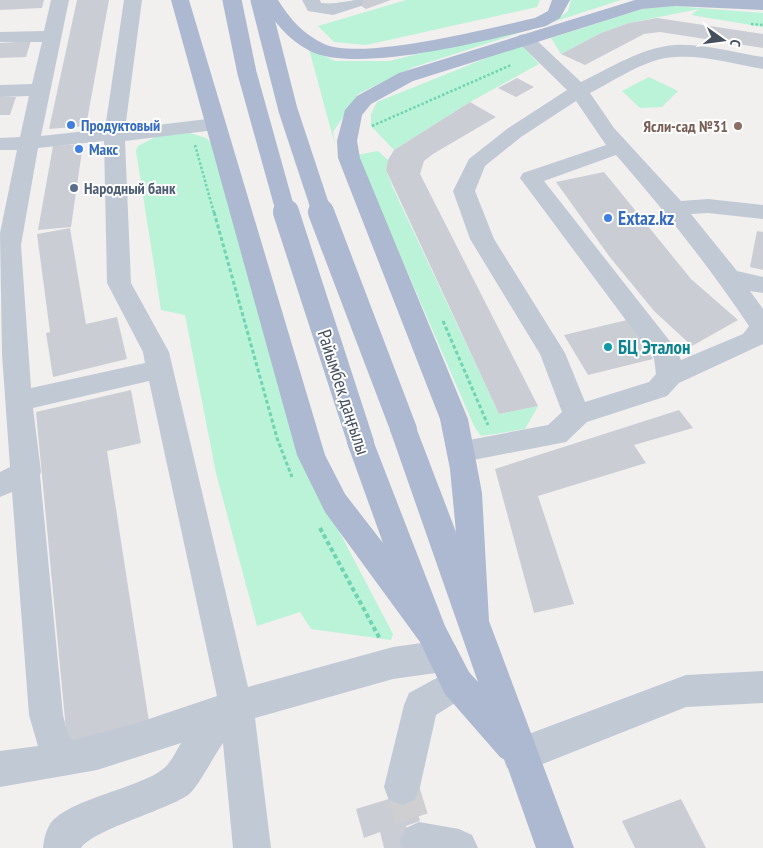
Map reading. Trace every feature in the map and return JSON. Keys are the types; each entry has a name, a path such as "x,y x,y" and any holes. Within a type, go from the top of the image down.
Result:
{"main road":[{"path":"180,0 311,454 336,504 444,657"},
{"name":"Райымбек даңғылы","path":"232,0 247,73 283,204 361,444 444,657 520,755"},
{"name":"Райымбек даңғылы","path":"260,0 274,64 291,124 474,619 520,755 555,848"},
{"path":"269,0 276,13 296,35 328,52 351,56 371,55 428,45 540,22 552,17 559,10 561,0"},
{"path":"754,0 763,3"},
{"path":"474,619 472,528 463,451 454,419 349,158 347,141 352,114 364,100 406,77 640,4 675,1 763,3"}],"street":[{"path":"60,0 41,90 10,147 9,245 19,401 27,472 46,715 56,749 62,756 70,758"},
{"path":"133,0 114,134 119,284 156,352 223,711 252,848"},
{"path":"312,0 314,7 333,10 355,2"},
{"path":"0,37 53,36"},
{"path":"463,451 556,434 577,415 658,388 670,376 752,340 762,326 675,208 606,132 578,91 525,39"},
{"path":"577,415 552,353 482,239 464,191 476,163 514,132 578,91 647,57 674,51 698,52 763,63"},
{"path":"0,91 41,90"},
{"path":"10,147 215,124"},
{"path":"620,147 531,178 667,356 670,376"},
{"path":"675,208 708,206 763,212"},
{"path":"728,278 763,285"},
{"path":"19,401 160,369"},
{"path":"0,484 27,472"},
{"path":"0,770 70,758 154,736 223,711 393,663 444,657"},
{"path":"402,786 421,705 444,657"},
{"path":"520,755 686,691 763,687"},
{"path":"62,848 63,837 81,823 142,799 177,781 223,711"},
{"path":"419,841 459,848"}],"green space":[{"path":"406,0 540,0 537,7 366,45 334,42 318,26"},
{"path":"571,0 621,0 414,67 358,94 333,132 335,145 309,49 335,61 389,61 557,20 568,11"},
{"path":"674,6 763,13 763,27 691,15 699,9 629,23 601,33 561,54 551,38 642,9"},
{"path":"521,44 539,64 470,102 394,150 371,126 371,114 377,102"},
{"path":"649,77 678,91 662,107 640,108 622,91"},
{"path":"190,133 206,138 212,144 297,451 393,634 391,640 311,629 300,612 257,626 216,473 185,315 161,310 136,151 138,146 157,136"},
{"path":"378,151 388,160 386,170 393,188 499,414 538,406 525,429 481,436 474,426 357,155"}],"building":[{"path":"0,0 44,0 42,8 0,10"},
{"path":"77,0 109,0 86,126 49,129"},
{"path":"352,0 391,0 366,9"},
{"path":"657,18 763,34 763,48 660,32 644,34 585,65 561,54 601,33 629,23"},
{"path":"31,41 26,57 0,58 0,43"},
{"path":"517,78 534,87 516,97 498,88"},
{"path":"0,97 16,97 10,115 0,115"},
{"path":"470,102 496,117 433,154 424,161 420,174 538,406 499,414 386,170 388,160 394,150"},
{"path":"83,144 71,227 38,230 53,146"},
{"path":"604,172 691,279 738,320 692,346 654,311 609,256 556,182"},
{"path":"70,228 86,324 117,317 127,359 53,377 46,333 50,332 37,234"},
{"path":"757,231 763,232 763,270 750,267"},
{"name":"БЦ Эталон","path":"627,320 653,359 588,375 564,335"},
{"path":"131,390 141,443 107,451 150,728 68,751 36,412"},
{"path":"679,410 693,428 634,445 646,463 538,496 574,604 534,613 495,469"},
{"path":"412,792 420,821 406,826 413,848 384,848 380,832 364,838 356,809"},
{"path":"681,799 706,848 635,848 622,821"}],"tunnel":[{"path":"402,787 419,841"}],"place":[{"name":"Продуктовый","path":"71,125"},
{"name":"Ясли-сад №31","path":"738,126"},
{"name":"Макс","path":"79,149"},
{"name":"Народный банк","path":"74,188"},
{"name":"Extaz.kz","path":"608,218"},
{"name":"БЦ Эталон","path":"608,347"}]}
